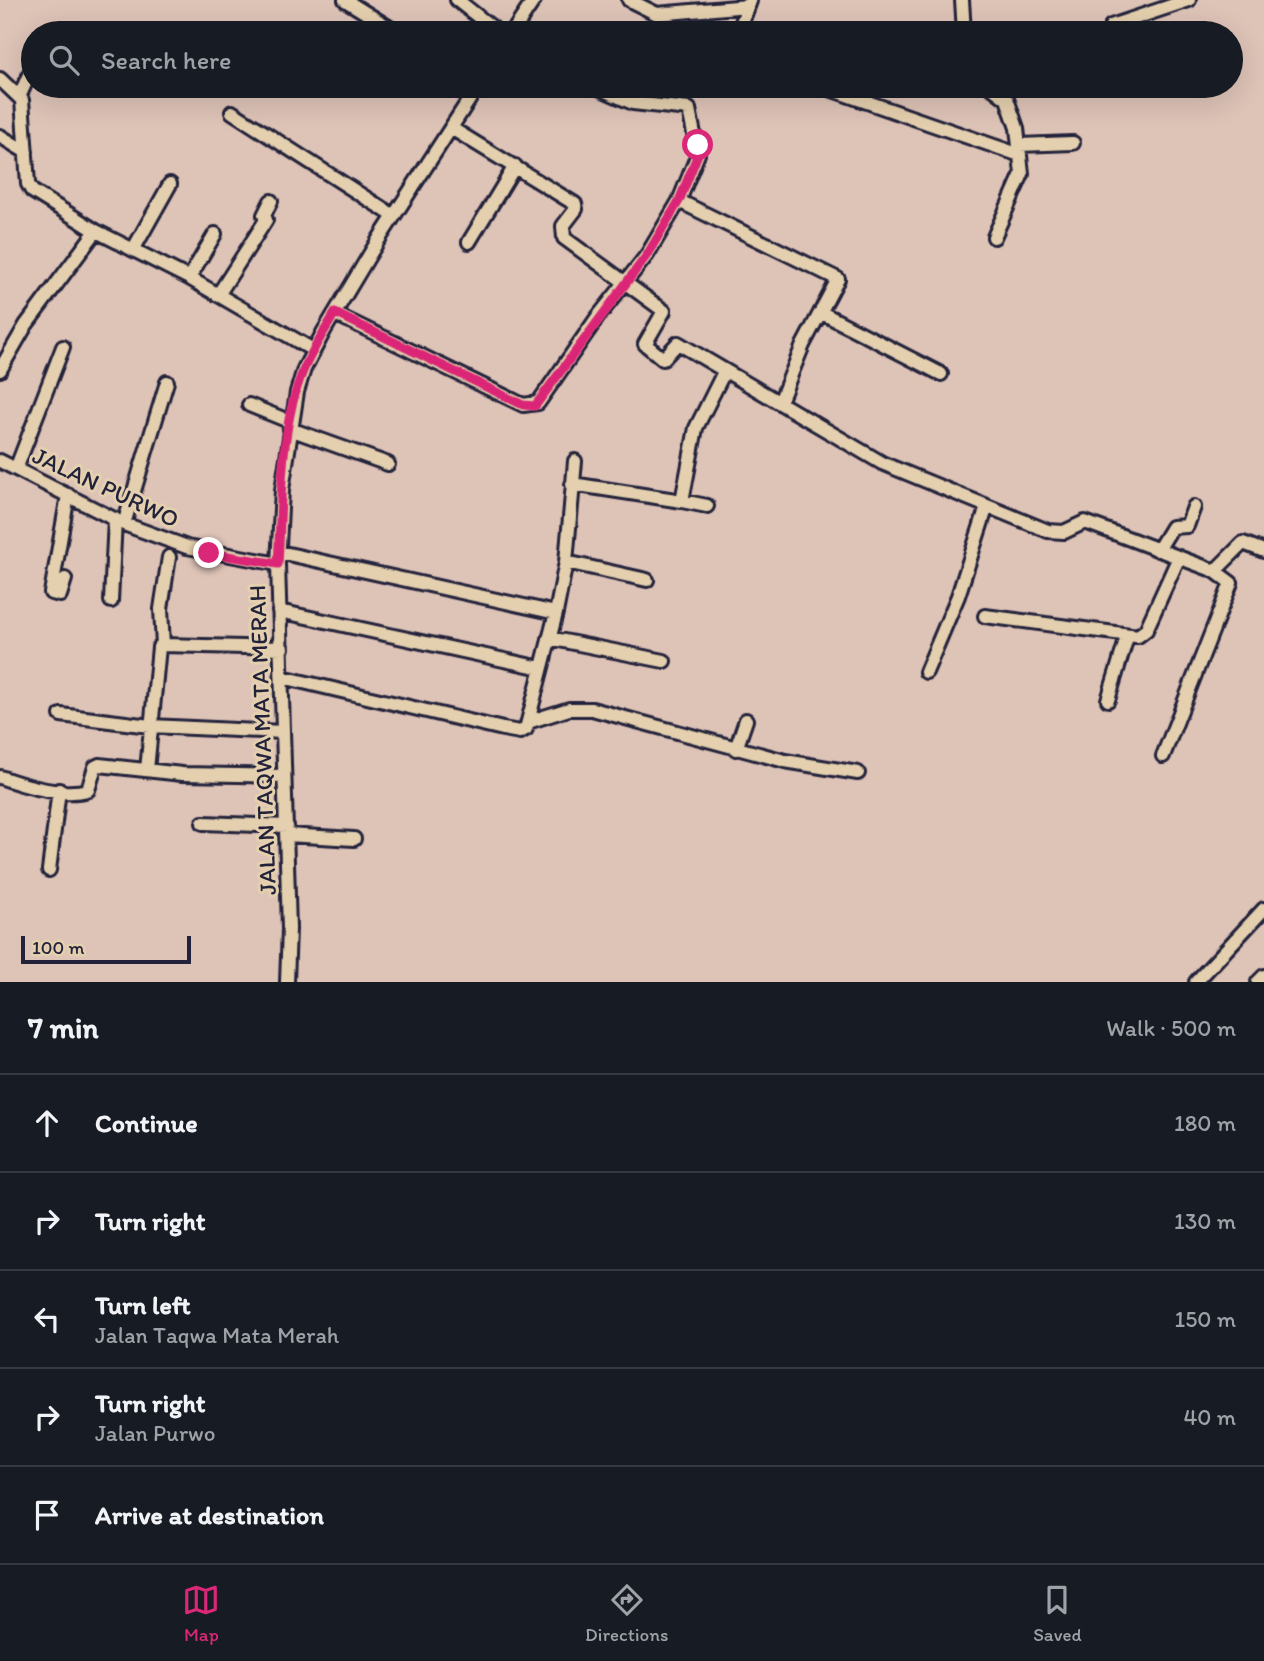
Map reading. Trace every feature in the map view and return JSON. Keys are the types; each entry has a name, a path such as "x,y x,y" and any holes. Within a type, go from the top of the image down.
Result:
{"street":[{"path":"345,0 379,21"},
{"path":"457,0 484,21"},
{"path":"520,21 534,0"},
{"path":"629,0 655,14 749,3 742,21"},
{"path":"962,0 963,21"},
{"path":"1126,21 1189,0"},
{"path":"0,79 20,95 24,107 28,184 32,191 96,232 189,278 313,350"},
{"name":"JALAN TAQWA MATA MERAH","path":"287,982 287,831 278,558 290,425 300,380 313,350 394,216 470,98"},
{"path":"335,313 530,407 538,403 647,255 679,201 698,154 689,109 633,103 622,98"},
{"path":"858,98 1020,150 1073,143"},
{"path":"993,237 1020,180 1020,150 1006,98"},
{"path":"232,112 394,216"},
{"path":"451,128 575,204 576,209 564,226 564,238 664,311 645,344 663,359 678,343 882,463 1048,531 1065,532 1085,522 1215,571 1231,583 1163,756"},
{"path":"0,136 26,152"},
{"path":"469,242 515,166"},
{"path":"134,250 170,184"},
{"path":"218,295 266,220 264,215 271,201"},
{"path":"679,201 838,279 803,345 780,402"},
{"path":"0,370 33,315 96,232"},
{"path":"189,278 215,234"},
{"path":"822,313 941,374"},
{"path":"16,468 63,348"},
{"path":"682,500 696,428 724,372"},
{"path":"111,601 120,522 167,382"},
{"path":"249,405 290,425 388,464"},
{"name":"JALAN PURWO","path":"0,461 120,522 209,553 278,558 556,613"},
{"path":"282,677 520,732 528,722 556,613 566,562 575,461"},
{"path":"572,484 707,506"},
{"path":"65,579 60,595 51,593 68,495"},
{"path":"926,672 958,596 981,503"},
{"path":"1158,550 1172,527 1187,526 1194,507"},
{"path":"1215,571 1243,544 1264,551"},
{"path":"147,770 156,656 163,645 160,609 169,557"},
{"path":"985,616 1127,637 1138,636 1146,630 1180,557"},
{"path":"566,562 647,580"},
{"path":"279,611 541,668"},
{"path":"1108,700 1127,637"},
{"path":"549,639 664,661"},
{"path":"163,645 282,648"},
{"path":"528,722 569,709 592,709 736,749 858,774"},
{"path":"61,715 150,726 283,732"},
{"path":"736,749 746,720"},
{"path":"0,777 59,790 88,790 95,767 99,765 182,774 284,776"},
{"path":"49,870 59,790"},
{"path":"203,823 354,839"},
{"path":"1196,982 1264,909"},
{"path":"1258,982 1264,976"}],"route":[{"path":"209,553 278,564 282,490 290,422 304,369 335,313 523,405 535,406 597,318 647,255 679,201 698,154 698,145"}]}
